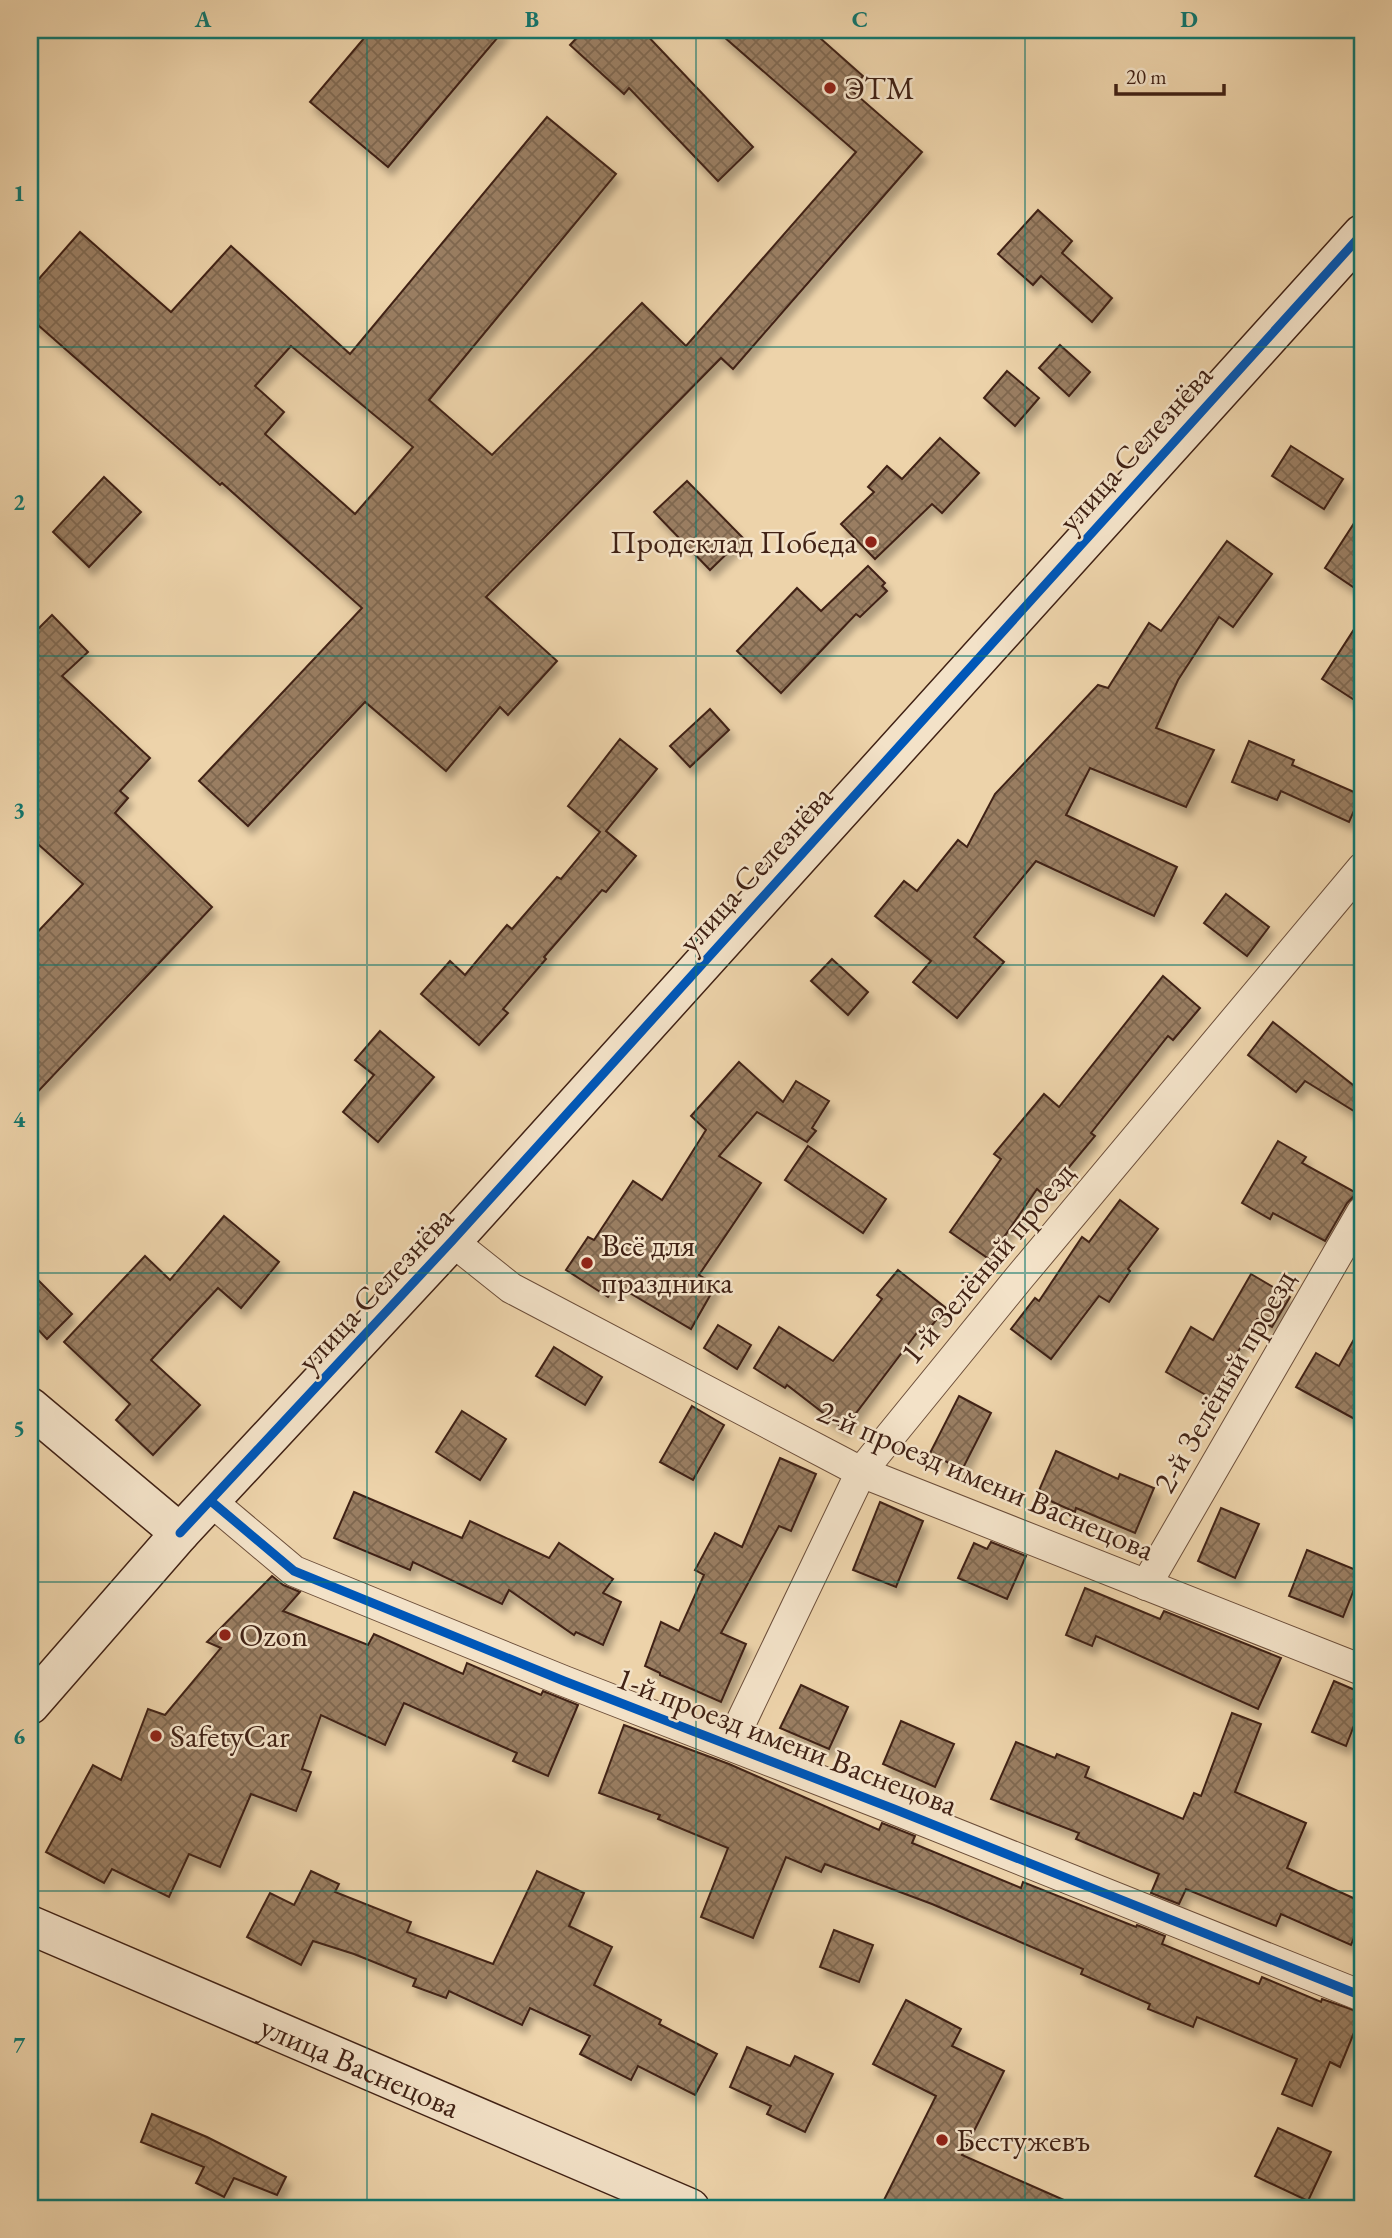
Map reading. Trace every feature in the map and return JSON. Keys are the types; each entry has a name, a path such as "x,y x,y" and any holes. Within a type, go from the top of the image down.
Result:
{"street":[{"name":"улица Селезнёва","path":"30,1705 180,1533 212,1502 452,1241 1362,234"},
{"name":"1-й Зелёный проезд","path":"730,1745 861,1472 1019,1278 1362,868"},
{"name":"2-й Зелёный проезд","path":"1146,1585 1362,1212"},
{"name":"2-й проезд имени Васнецова","path":"452,1241 512,1288 861,1472 1362,1670"},
{"path":"30,1407 180,1533"},
{"name":"1-й проезд имени Васнецова","path":"212,1502 294,1571 1362,1996"},
{"name":"улица Васнецова","path":"30,1925 690,2208"}],"building":[{"path":"371,30 504,30 388,167 310,102"},
{"path":"584,30 642,30 753,147 718,181 629,88 624,94 570,45"},
{"path":"716,30 811,30 863,76 851,90 922,152 733,369 721,358 486,597 557,661 508,715 500,707 446,771 365,702 248,826 199,781 362,608 30,318 30,289 80,232 171,312 231,246 350,354 547,117 616,174 429,400 492,455 642,303 686,346 856,152","holes":["291,346 413,447 355,514 265,434 284,412 255,386"]},
{"path":"1038,210 1072,241 1062,253 1112,298 1092,322 1041,276 1033,285 998,254"},
{"path":"1060,345 1090,372 1069,396 1039,368"},
{"path":"1007,371 1039,398 1015,426 984,398"},
{"path":"940,438 979,473 942,513 932,504 875,559 841,524 874,492 868,487 887,466 902,479"},
{"path":"1291,446 1343,479 1324,509 1272,476"},
{"path":"104,477 141,512 89,567 53,532"},
{"path":"687,481 743,538 710,570 654,512"},
{"path":"1362,511 1362,593 1325,568"},
{"path":"1227,541 1272,574 1233,627 1219,617 1178,680 1156,728 1214,750 1186,807 1090,768 1066,815 1177,867 1154,916 1036,861 974,937 1004,962 957,1018 913,982 931,961 875,916 904,881 917,891 958,840 967,847 995,794 1098,685 1108,688 1149,623 1161,631"},
{"path":"868,566 885,583 882,586 887,591 860,617 856,614 781,693 737,651 797,588 821,611"},
{"path":"52,615 88,652 62,676 150,758 120,791 128,798 115,813 212,907 30,1100 30,940 83,884 30,837 30,637"},
{"path":"1362,617 1362,705 1322,679"},
{"path":"710,709 729,730 690,767 670,746"},
{"path":"620,739 657,769 606,831 636,856 606,892 602,890 544,957 546,959 503,1009 508,1013 479,1045 421,994 450,961 465,975 507,925 512,929 557,877 561,879 600,832 568,806"},
{"path":"1249,741 1294,760 1292,765 1361,795 1349,822 1281,791 1277,800 1232,782"},
{"path":"1226,894 1269,927 1247,956 1204,923"},
{"path":"832,959 868,992 848,1015 811,981"},
{"path":"1163,976 1200,1008 1173,1040 1168,1036 1091,1133 1095,1136 1045,1196 1037,1189 989,1259 950,1232 1001,1159 994,1154 1044,1094 1059,1107"},
{"path":"1273,1022 1362,1092 1362,1116 1305,1081 1296,1092 1248,1055"},
{"path":"380,1031 434,1077 378,1142 343,1112 374,1075 355,1060"},
{"path":"739,1062 783,1102 796,1081 829,1101 812,1128 816,1131 807,1142 757,1112 719,1156 761,1183 699,1275 716,1285 691,1329 616,1285 608,1297 566,1270 588,1237 594,1240 633,1181 662,1200 706,1130 691,1116"},
{"path":"1278,1141 1306,1157 1302,1163 1360,1195 1347,1203 1325,1241 1273,1213 1270,1219 1242,1203"},
{"path":"808,1146 886,1199 863,1233 785,1180"},
{"path":"1120,1200 1158,1229 1128,1269 1130,1271 1109,1302 1099,1296 1051,1359 1011,1329 1035,1298 1039,1301 1082,1237 1089,1242"},
{"path":"224,1216 279,1262 241,1308 218,1288 151,1360 200,1405 153,1455 116,1420 130,1404 64,1342 145,1256 170,1280"},
{"path":"898,1270 946,1308 925,1334 919,1330 844,1429 787,1385 785,1388 754,1368 779,1327 833,1361 882,1299 877,1295"},
{"path":"30,1272 72,1314 47,1339 30,1321"},
{"path":"1251,1274 1290,1297 1272,1327 1257,1319 1211,1398 1166,1372 1191,1327 1213,1340"},
{"path":"718,1325 751,1345 737,1369 704,1348"},
{"path":"1362,1325 1362,1423 1296,1387 1316,1353 1339,1366"},
{"path":"554,1347 602,1377 585,1405 536,1376"},
{"path":"959,1396 991,1413 962,1470 930,1453"},
{"path":"692,1406 724,1425 693,1480 660,1462"},
{"path":"462,1411 506,1439 480,1480 436,1452"},
{"path":"1056,1451 1118,1479 1120,1474 1154,1488 1135,1533 1076,1508 1075,1512 1037,1495"},
{"path":"780,1458 816,1474 791,1531 779,1526 721,1633 746,1644 721,1702 645,1666 661,1622 679,1631 704,1575 695,1570 715,1533 742,1547"},
{"path":"354,1492 462,1538 470,1521 549,1558 559,1543 613,1579 603,1593 621,1602 603,1645 576,1632 574,1635 509,1590 502,1604 413,1562 410,1570 334,1538"},
{"path":"880,1502 923,1521 896,1587 853,1570"},
{"path":"1221,1508 1259,1524 1235,1578 1198,1561"},
{"path":"991,1542 1026,1556 1007,1599 958,1578 974,1543 987,1549"},
{"path":"1307,1550 1361,1572 1343,1617 1289,1596"},
{"path":"272,1576 283,1585 300,1592 283,1611 368,1645 374,1634 463,1674 467,1663 541,1695 543,1691 578,1705 548,1776 513,1761 517,1753 404,1703 385,1745 321,1715 302,1769 311,1772 296,1811 251,1794 220,1867 189,1854 169,1897 112,1869 104,1883 46,1852 93,1765 121,1780 148,1709 165,1715 221,1648 207,1642"},
{"path":"1085,1588 1160,1619 1164,1611 1281,1658 1258,1709 1096,1636 1092,1646 1066,1635"},
{"path":"1334,1681 1362,1693 1362,1705 1346,1746 1312,1732"},
{"path":"801,1685 848,1707 829,1749 780,1728"},
{"path":"1232,1713 1261,1724 1235,1792 1306,1823 1287,1868 1362,1902 1362,1919 1351,1945 1281,1914 1276,1926 1186,1889 1179,1904 1151,1893 1159,1874 1076,1839 1079,1833 991,1799 1016,1742 1055,1758 1057,1754 1089,1767 1085,1777 1183,1819 1194,1793 1201,1796"},
{"path":"901,1721 954,1744 935,1787 883,1764"},
{"path":"624,1725 729,1764 879,1830 882,1823 915,1836 912,1843 1021,1888 1023,1882 1165,1936 1162,1944 1259,1984 1262,1977 1321,2002 1322,1999 1362,2013 1340,2067 1330,2062 1312,2106 1282,2094 1297,2059 1197,2017 1193,2027 1148,2009 1150,2004 1081,1974 1083,1969 932,1904 825,1864 821,1872 786,1857 753,1938 701,1917 728,1848 658,1819 660,1815 599,1793"},
{"path":"311,1871 339,1884 335,1892 411,1922 407,1932 493,1964 537,1871 584,1893 569,1926 612,1947 594,1985 661,2020 659,2024 717,2054 695,2095 638,2066 631,2080 580,2054 590,2036 530,2008 522,2025 449,1991 446,1998 413,1986 416,1979 354,1954 313,1941 301,1965 247,1937 270,1893 294,1905"},
{"path":"834,1930 873,1945 859,1982 820,1967"},
{"path":"906,2000 961,2029 952,2046 1004,2071 962,2155 1082,2208 880,2208 936,2096 873,2064"},
{"path":"747,2047 790,2066 795,2056 833,2074 805,2132 767,2114 771,2106 730,2087"},
{"path":"152,2114 207,2137 286,2177 277,2195 234,2178 224,2197 196,2183 204,2167 141,2142"},
{"path":"1278,2128 1331,2152 1308,2201 1255,2176"}],"cycle path":[{"path":"180,1533 452,1241 1362,234"},
{"path":"212,1502 294,1571 564,1681 894,1809 1362,1996"}],"place":[{"name":"ЭТМ","path":"830,88"},
{"name":"Продсклад Победа","path":"871,542"},
{"name":"Всё для праздника","path":"587,1263"},
{"name":"Ozon","path":"225,1635"},
{"name":"SafetyCar","path":"156,1736"},
{"name":"Бестужевъ","path":"942,2140"}]}
